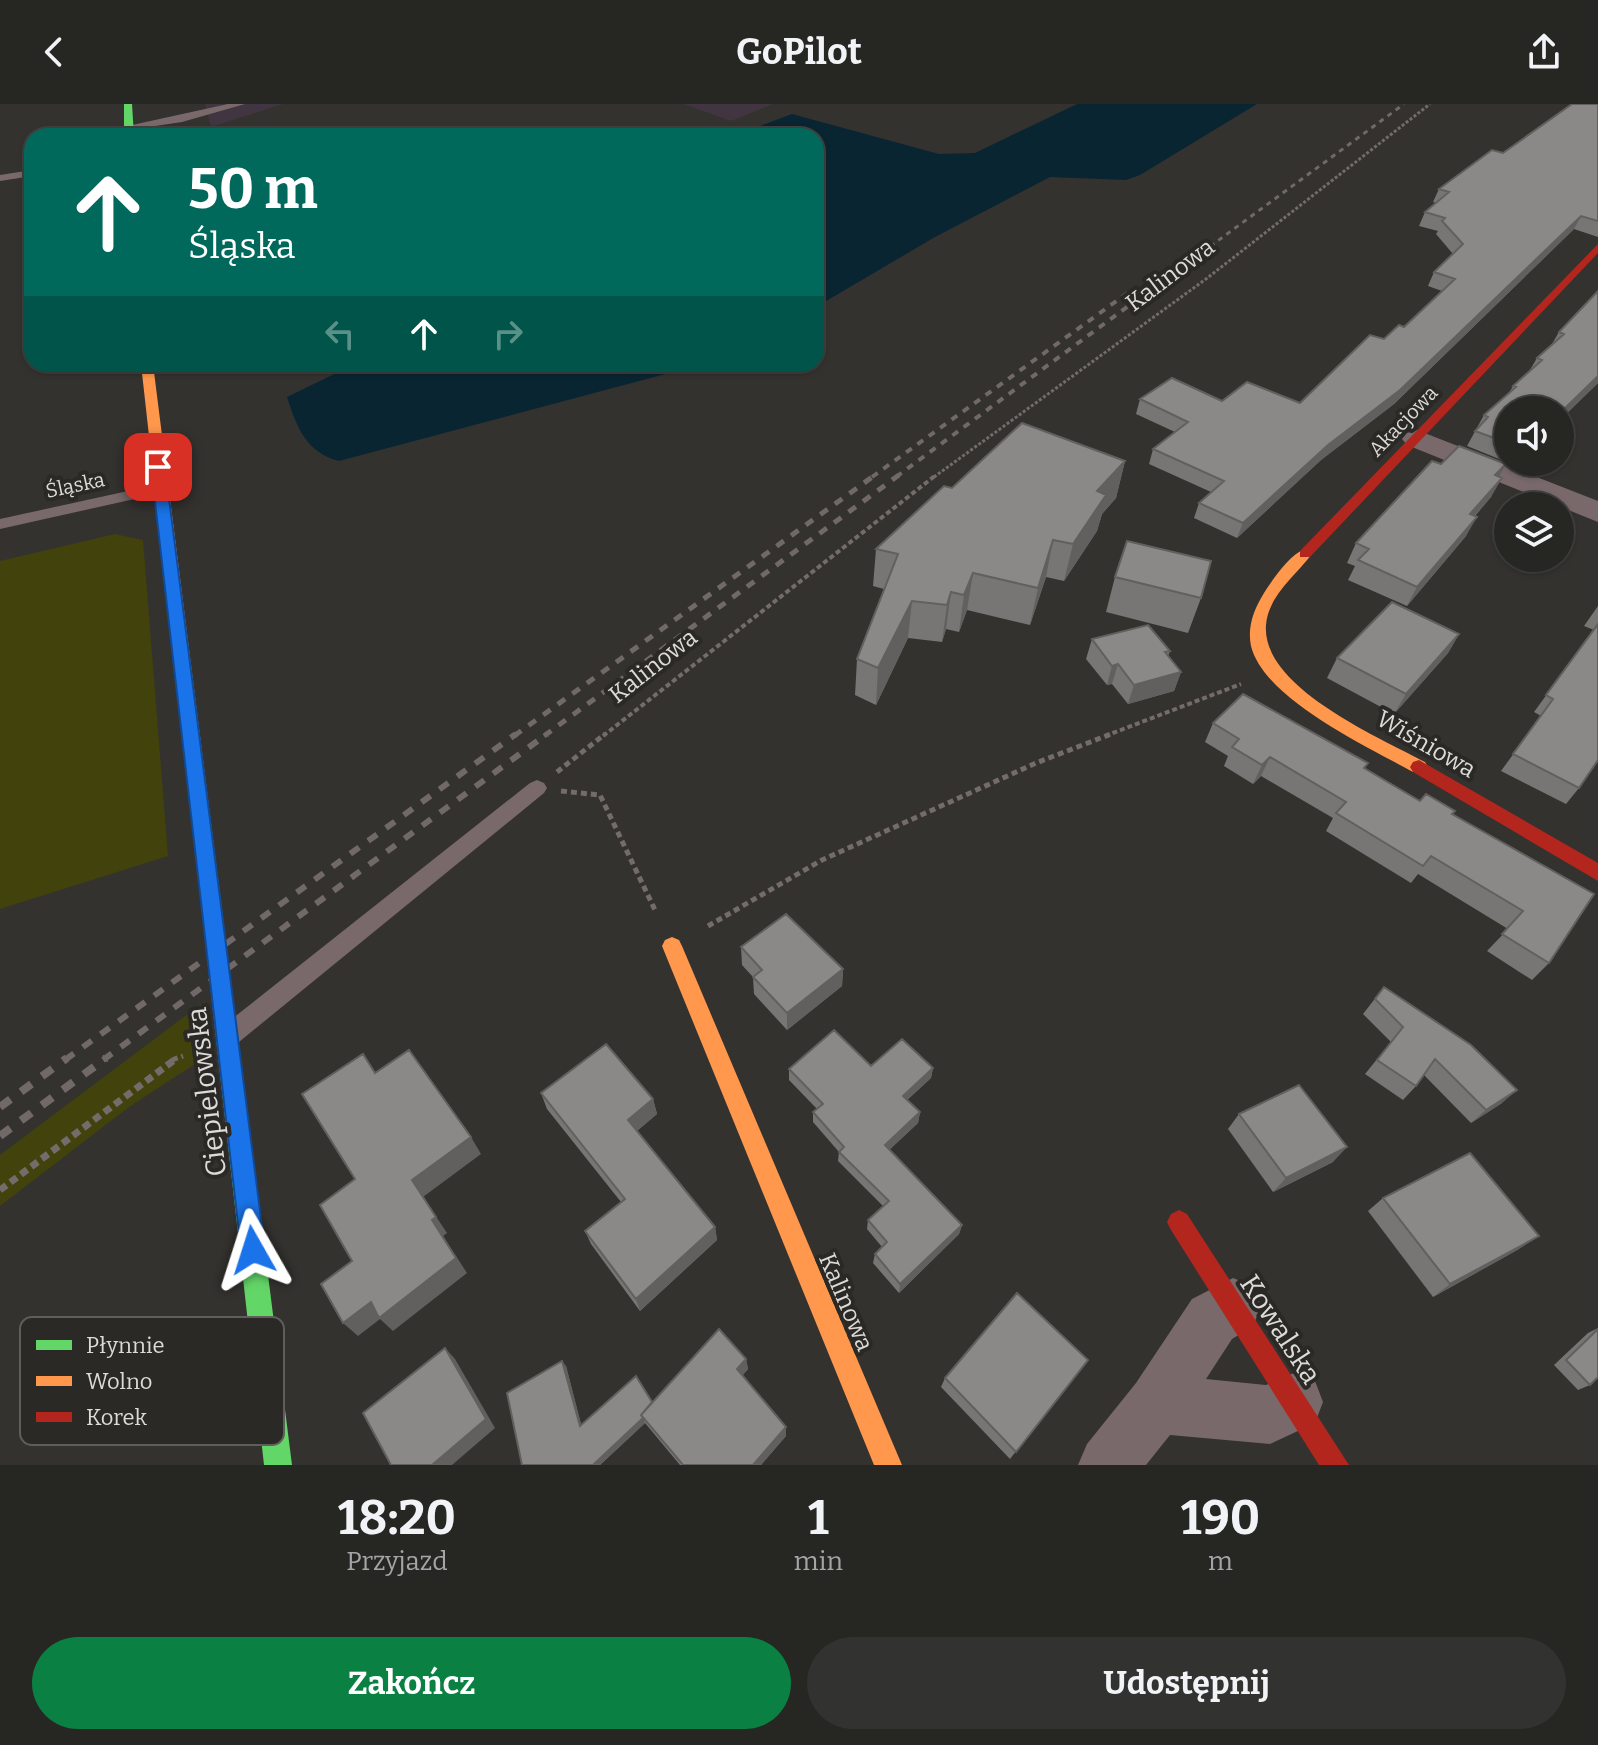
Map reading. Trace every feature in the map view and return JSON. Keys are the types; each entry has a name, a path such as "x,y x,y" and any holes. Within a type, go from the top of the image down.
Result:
{"street":[{"path":"128,104 129,128"},
{"name":"Akacjowa","path":"1255,633 1262,606 1284,576 1598,247"},
{"path":"148,372 160,489"},
{"path":"1417,439 1598,512"},
{"name":"Ciepielowska","path":"160,489 261,1317"},
{"name":"Wiśniowa","path":"1255,633 1266,665 1297,696 1598,873"},
{"name":"Kalinowa","path":"672,946 888,1465"},
{"name":"Kowalska","path":"1179,1222 1335,1465"},
{"path":"1108,1465 1157,1404 1212,1319 1233,1306"},
{"path":"1157,1404 1270,1415 1294,1402"},
{"name":"Ciepielowska","path":"276,1445 278,1465"}],"lane":[{"path":"146,128 240,104"},
{"path":"0,178 24,174"},
{"name":"Śląska","path":"0,524 160,489"},
{"path":"228,1036 537,788"}],"path":[{"name":"Kalinowa","path":"537,788 939,473 1206,279 1430,104"},
{"path":"537,788 600,795 672,946 822,860 1036,763 1273,672"},
{"path":"0,1190 172,1060 228,1036"}],"shaded area":[{"path":"205,104 283,104 211,127"},
{"path":"683,104 773,104 731,121"},
{"path":"115,534 143,540 168,856 0,909 0,561"},
{"path":"205,1001 195,1064 129,1107 0,1206 0,1155"}],"water":[{"path":"1077,104 1257,104 1140,175 1126,180 1050,177 935,237 824,302 824,128 754,128 792,114 939,154 975,153"},
{"path":"339,372 673,372 339,461 318,452 304,437 287,397"}],"building":[{"path":"1572,104 1598,104 1598,221 1581,216 1400,390 1328,445 1243,523 1199,503 1224,481 1153,449 1188,422 1140,399 1172,378 1222,401 1247,382 1300,403 1370,335 1384,339 1399,325 1404,327 1455,279 1434,272 1463,244 1442,221 1445,218 1425,212 1449,192 1439,189 1492,150 1503,153"},
{"path":"1598,291 1598,376 1574,399 1574,396 1506,396 1542,360 1537,358 1564,334 1559,332"},
{"path":"1494,406 1494,438 1475,431 1488,417 1484,415"},
{"path":"1022,423 1125,461 1097,491 1106,495 1073,544 1053,540 1038,588 973,573 964,595 951,592 947,605 912,601 878,668 857,659 898,554 876,549 944,486 952,488"},
{"path":"1459,446 1494,459 1494,476 1502,478 1470,514 1477,517 1417,587 1358,560 1369,549 1356,543 1432,461 1441,464"},
{"path":"1127,541 1211,561 1201,598 1115,577"},
{"path":"1392,602 1459,634 1406,694 1337,658"},
{"path":"1598,624 1598,760 1579,788 1513,754 1553,699 1546,695"},
{"path":"1148,625 1170,651 1165,652 1181,672 1134,685 1118,664 1112,666 1092,639"},
{"path":"1243,694 1368,763 1364,768 1420,801 1426,794 1455,811 1452,814 1594,894 1549,963 1502,934 1523,911 1431,856 1423,866 1336,813 1346,802 1270,757 1262,765 1232,747 1239,739 1213,723"},
{"path":"786,914 843,969 787,1013 753,977 762,970 741,947"},
{"path":"1384,987 1471,1045 1517,1090 1486,1110 1435,1059 1416,1086 1377,1060 1403,1027 1375,999"},
{"path":"834,1030 871,1066 902,1039 933,1068 903,1096 920,1112 885,1145 962,1225 900,1284 875,1254 887,1242 868,1220 889,1201 839,1152 844,1147 813,1112 823,1104 789,1069"},
{"path":"606,1044 653,1099 628,1120 715,1227 636,1299 585,1231 625,1199 541,1093"},
{"path":"409,1050 471,1137 412,1180 436,1217 432,1220 456,1258 379,1318 371,1302 343,1323 321,1284 352,1261 320,1205 355,1179 302,1094 363,1054 375,1073"},
{"path":"1299,1085 1347,1147 1286,1178 1239,1114"},
{"path":"1470,1153 1539,1236 1450,1284 1383,1198"},
{"path":"1017,1293 1088,1360 1016,1452 945,1378"},
{"path":"719,1329 746,1359 737,1369 786,1427 753,1465 683,1465 641,1415"},
{"path":"1598,1329 1598,1377 1590,1385 1566,1360"},
{"path":"445,1348 486,1419 432,1465 391,1465 363,1413"},
{"path":"562,1361 580,1426 636,1376 652,1402 641,1415 643,1418 593,1465 522,1465 507,1393"}],"railway":[{"path":"1178,270 1404,104"},
{"path":"896,477 1180,268"},
{"path":"872,477 1129,292"},
{"path":"514,736 875,475"},
{"path":"544,736 899,475"},
{"path":"65,1060 516,734"},
{"path":"103,1060 547,734"},
{"path":"0,1107 67,1058"},
{"path":"0,1136 106,1058"}],"traffic: fast":[{"path":"128,104 129,128"},
{"path":"226,1029 260,1317"},
{"path":"276,1445 278,1465"}],"traffic: slow":[{"path":"148,372 226,1029"},
{"path":"1305,554 1265,604 1258,624 1259,647 1272,669 1318,709 1419,767"},
{"path":"672,946 888,1465"}],"traffic: jam":[{"path":"1305,554 1598,247"},
{"path":"1419,767 1598,873"},
{"path":"1179,1222 1335,1465"}],"route":[{"path":"158,467 253,1250"}]}
